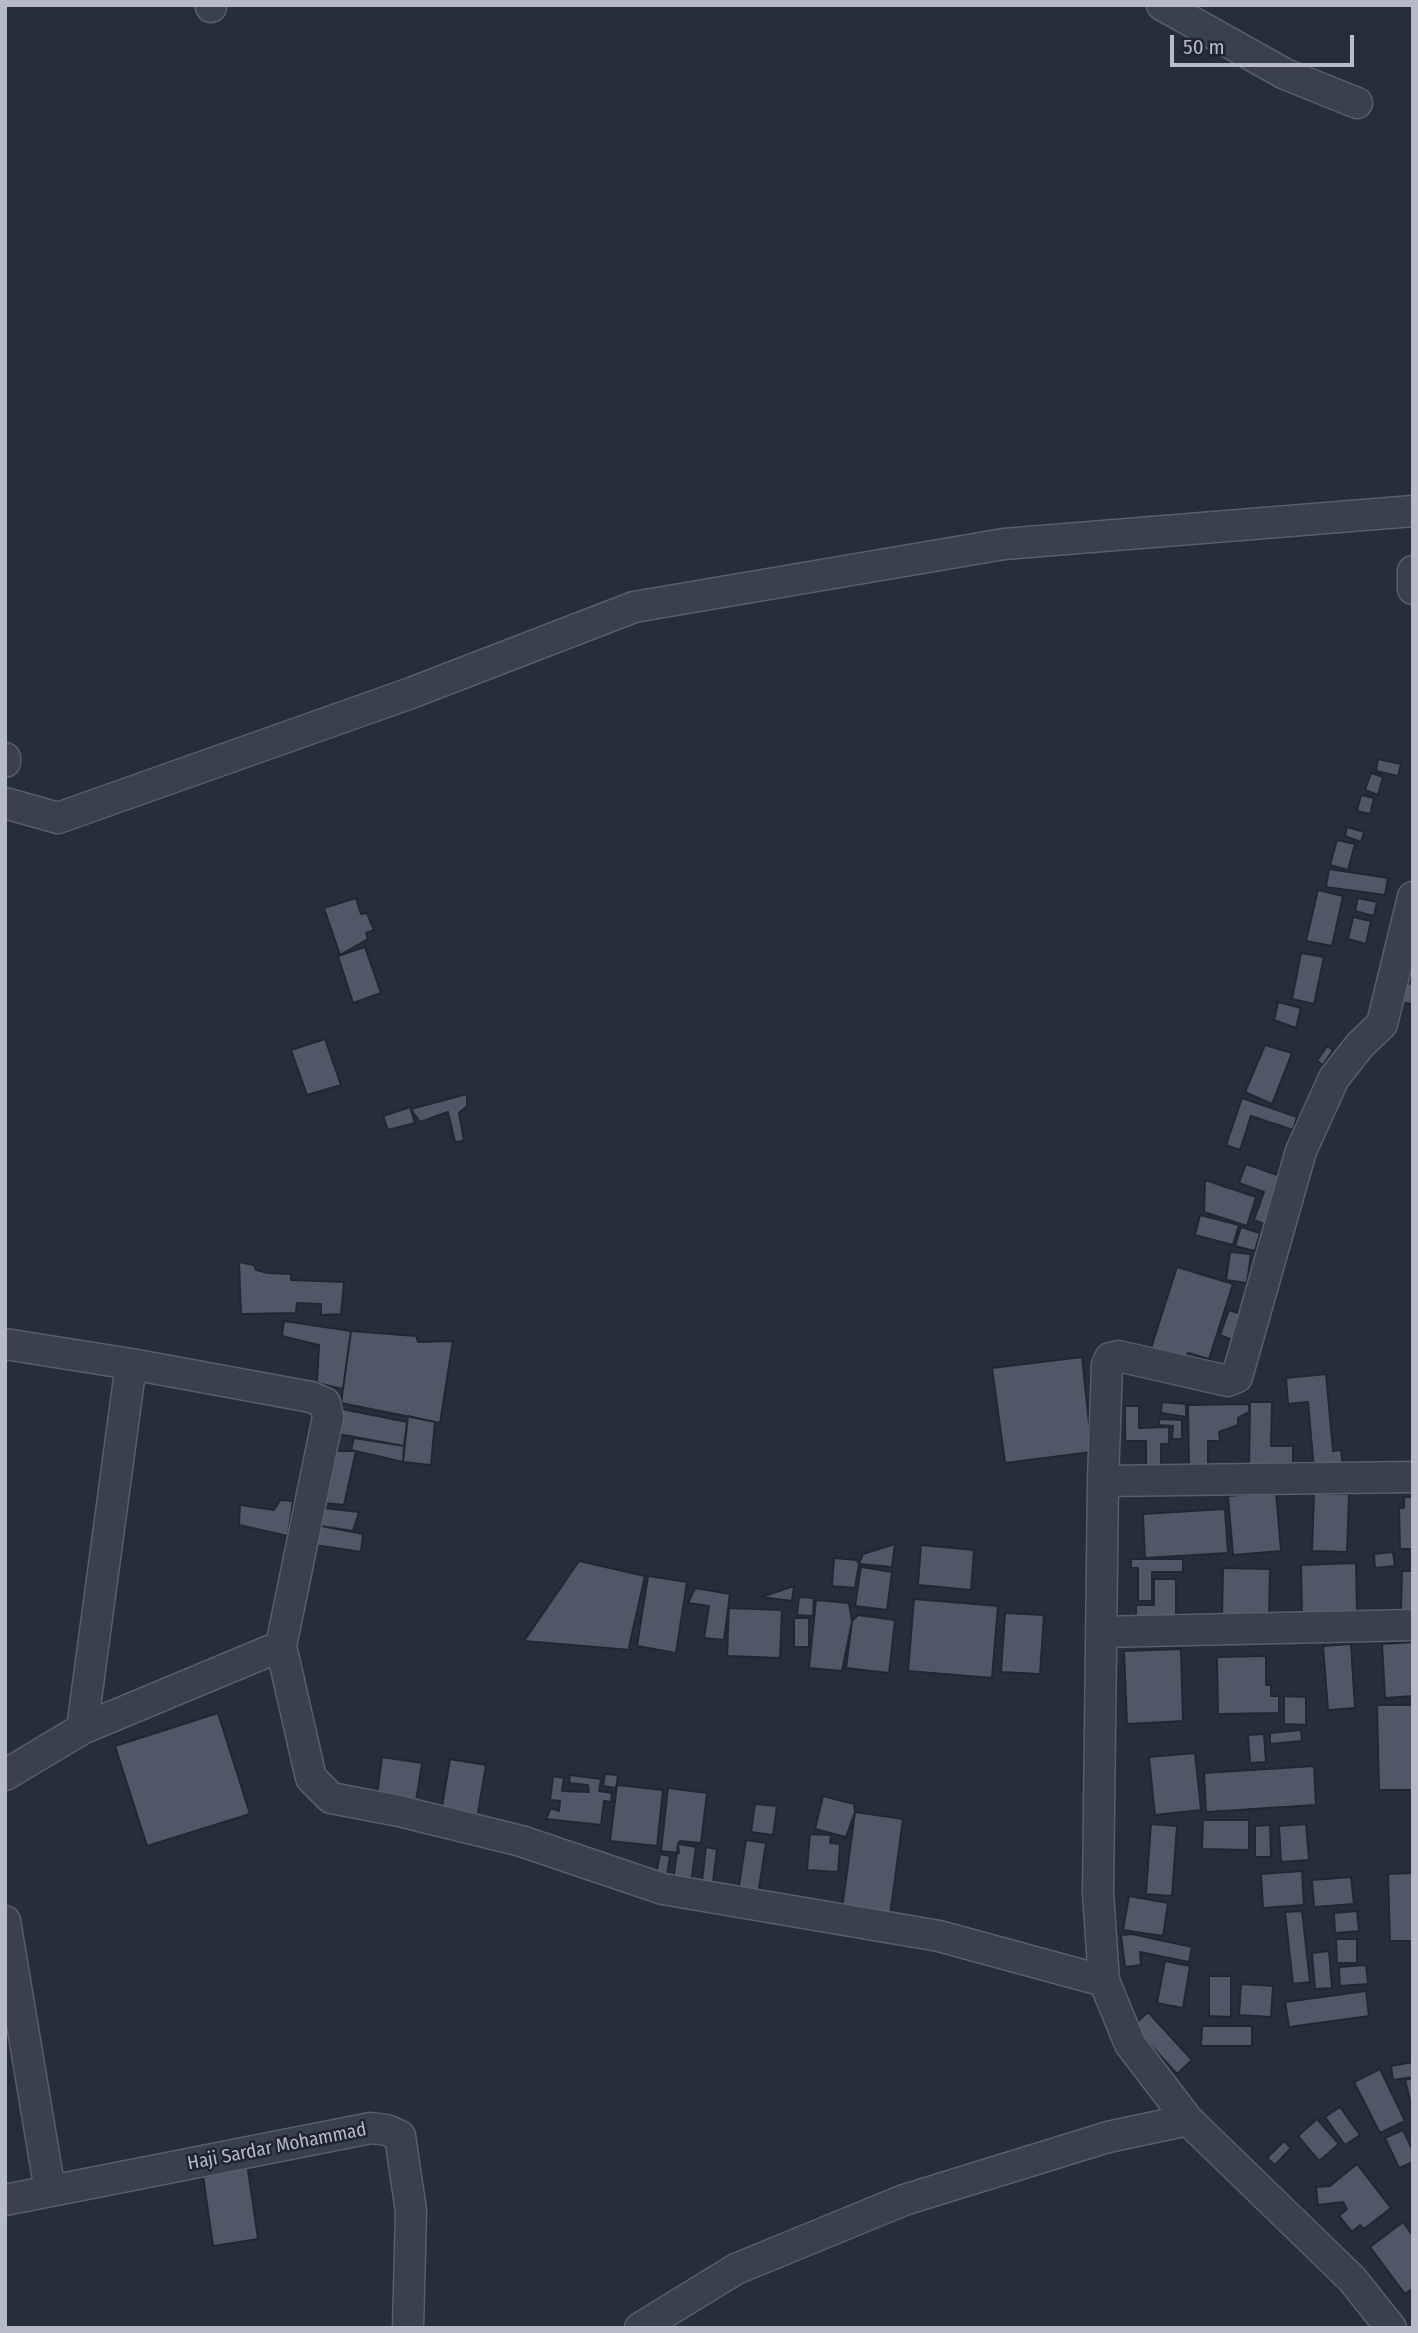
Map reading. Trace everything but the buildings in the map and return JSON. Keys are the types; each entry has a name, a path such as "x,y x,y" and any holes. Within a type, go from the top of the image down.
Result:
{"street":[{"path":"1162,5 1285,74 1357,103"},
{"path":"5,803 58,818 411,694 634,607 1004,544 1413,511"},
{"path":"1413,571 1413,589"},
{"path":"1391,2328 1352,2279 1188,2120 1130,2044 1104,1981 1098,1893 1102,1481 1107,1365 1110,1358 1118,1356 1228,1381 1237,1377 1301,1151 1334,1078 1360,1045 1382,1024 1413,897"},
{"path":"5,1344 311,1397 325,1403 328,1417 281,1646 312,1778 331,1798 399,1811 521,1841 663,1889 939,1936 1104,1981"},
{"path":"82,1729 131,1364"},
{"path":"1102,1481 1413,1477"},
{"path":"1101,1632 1413,1625"},
{"path":"5,1775 82,1729 281,1646"},
{"path":"5,1920 50,2191"},
{"path":"640,2328 736,2269 904,2200 1108,2137 1188,2120"},
{"name":"Haji Sardar Mohammad","path":"5,2200 371,2128 387,2130 400,2136 411,2211 408,2328"}]}
